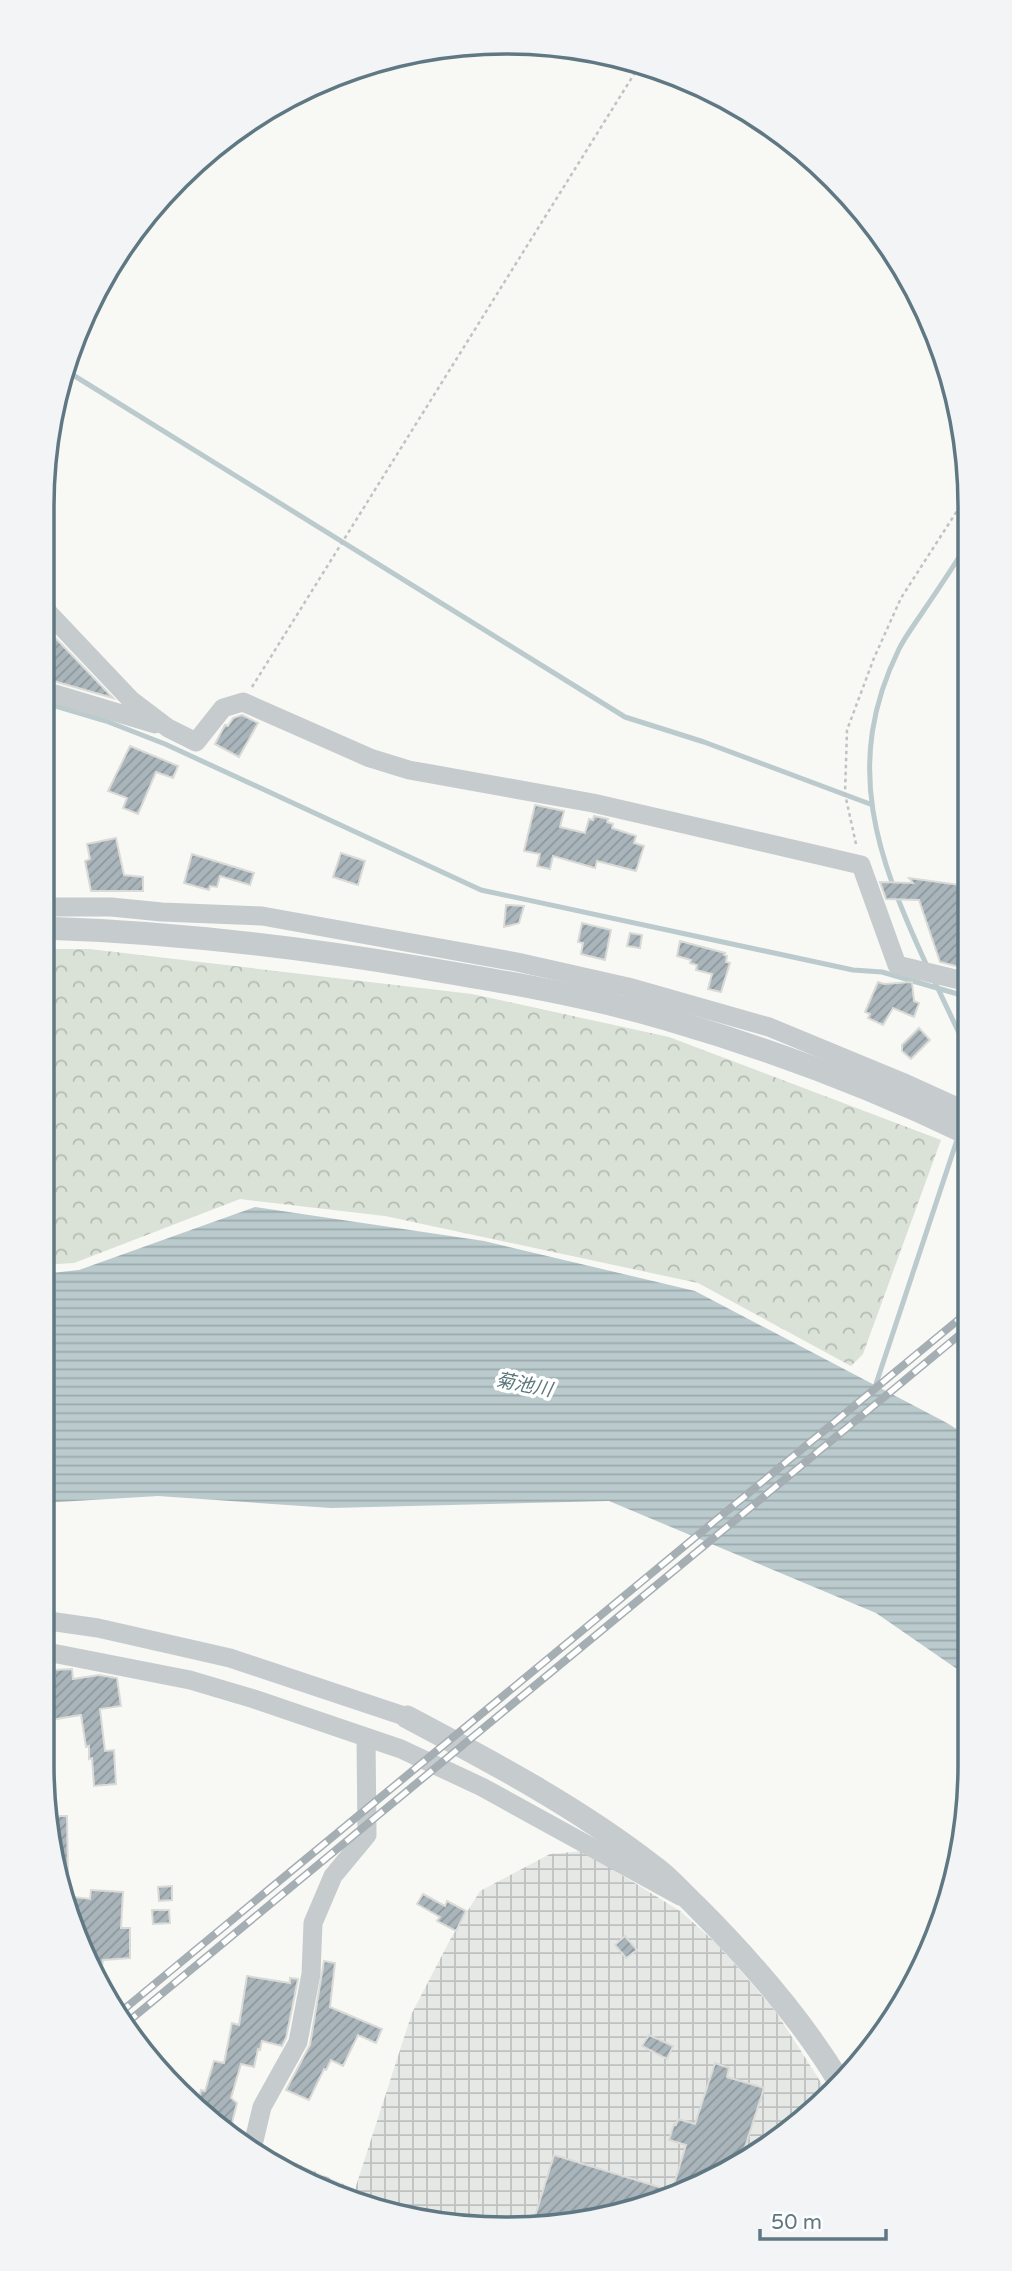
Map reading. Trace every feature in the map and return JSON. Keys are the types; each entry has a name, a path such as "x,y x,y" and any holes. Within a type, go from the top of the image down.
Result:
{"street":[{"path":"54,619 131,700 168,728"},
{"path":"54,694 168,728 197,742 223,708 243,702 370,758 409,770 593,803 861,865 897,965 958,980"},
{"path":"54,907 111,907 262,916 517,961 628,987 769,1027 958,1107"},
{"path":"54,929 267,945 524,986 664,1018 762,1050 856,1085 958,1130"},
{"path":"54,1622 98,1628 230,1658 407,1717 499,1766 572,1809 655,1867 726,1936 778,1995 823,2054 835,2074"},
{"path":"54,1653 190,1680 401,1749 482,1787 693,1904"},
{"path":"254,2140 262,2107 298,2042 311,1974 313,1923 333,1876 367,1835 366,1737"}],"path":[{"path":"243,702 635,73"},
{"path":"861,865 845,794 847,730 874,658 901,598 958,509"}],"shaded area":[{"path":"583,1851 680,1911 716,1943 776,2012 823,2086 804,2105 757,2141 706,2170 651,2193 565,2213 476,2216 418,2208 361,2193 280,2156 355,2189 412,2013 451,1938 480,1891 550,1854"}],"green space":[{"path":"54,949 89,949 472,994 669,1037 941,1140 863,1354 851,1366 698,1283 385,1216 240,1199 74,1263 54,1264"}],"water":[{"name":"菊池川","path":"255,1207 484,1241 695,1291 958,1430 958,1670 876,1613 609,1501 331,1508 158,1496 54,1502 54,1273 79,1270"}],"building":[{"path":"54,637 113,698 54,681"},
{"path":"242,715 258,723 239,757 215,744 225,725 228,726 233,718"},
{"path":"130,746 178,766 173,778 156,772 138,814 123,808 127,798 108,791"},
{"path":"535,805 564,811 560,827 585,833 589,819 593,820 594,816 608,819 607,822 613,824 612,828 636,836 634,843 644,846 636,871 597,861 595,868 553,856 550,869 537,866 540,854 524,851"},
{"path":"116,838 124,875 143,877 143,891 91,891 85,861 90,859 87,844"},
{"path":"341,853 365,861 358,885 333,877"},
{"path":"192,854 254,873 250,885 220,876 217,887 210,886 209,890 184,883"},
{"path":"909,878 958,885 958,966 940,962 919,900 886,899 880,882 913,883"},
{"path":"506,905 524,906 519,923 504,927"},
{"path":"582,923 611,930 605,960 581,954 583,943 578,942"},
{"path":"630,933 642,935 640,948 627,946"},
{"path":"680,941 725,953 726,962 730,963 721,992 708,989 712,974 696,970 697,965 690,963 691,960 677,956"},
{"path":"878,982 912,982 914,1001 919,1003 914,1017 893,1008 883,1025 868,1018 870,1014 865,1012"},
{"path":"919,1028 930,1040 911,1059 902,1051 902,1045"},
{"path":"72,1669 73,1679 99,1675 117,1678 121,1706 100,1709 105,1751 114,1750 116,1784 94,1786 92,1758 89,1759 89,1746 86,1747 81,1715 54,1719 54,1670"},
{"path":"57,1816 67,1816 68,1874"},
{"path":"172,1886 172,1900 159,1901 158,1887"},
{"path":"91,1890 123,1892 121,1928 130,1928 130,1958 103,1960 102,1967 74,1897 90,1899"},
{"path":"423,1894 445,1906 447,1901 466,1911 456,1931 437,1921 440,1917 417,1904"},
{"path":"152,1910 169,1910 170,1923 153,1924"},
{"path":"625,1936 637,1950 626,1958 615,1945"},
{"path":"324,1961 335,1963 330,2007 382,2029 376,2043 358,2035 343,2066 331,2060 309,2100 286,2090 310,2045"},
{"path":"247,1976 290,1983 290,1978 298,1979 282,2046 262,2041 254,2067 241,2064 231,2098 237,2103 232,2124 200,2097 201,2090 205,2091 214,2061 224,2063 232,2023 239,2025"},
{"path":"649,2035 673,2046 667,2059 642,2046"},
{"path":"715,2063 729,2068 727,2077 764,2088 745,2148 674,2184 686,2145 669,2140 674,2124 676,2125 678,2119 695,2124"},
{"path":"554,2155 663,2188 594,2208 535,2216"}],"waterway":[{"path":"74,375 625,717 704,742 870,804"},
{"path":"927,966 909,926 881,848 873,810 870,772 872,732 882,691 899,649 958,558"},
{"path":"54,706 106,721 165,744 481,890 853,970 882,972 958,994"},
{"path":"933,978 958,1031"},
{"path":"874,1390 958,1137"}],"railway":[{"path":"125,2008 958,1320"},
{"path":"132,2018 958,1336"}]}
